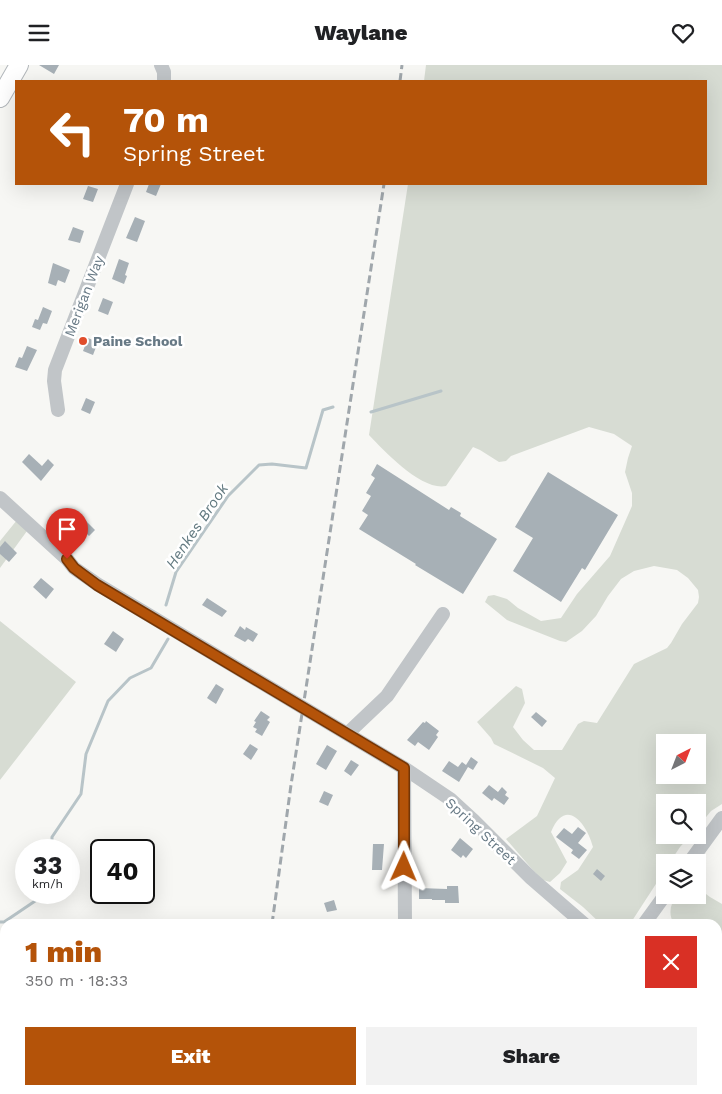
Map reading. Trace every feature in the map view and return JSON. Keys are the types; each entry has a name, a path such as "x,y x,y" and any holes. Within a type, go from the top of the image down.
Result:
{"main road":[{"path":"0,98 19,65"}],"street":[{"path":"162,65 164,80"},
{"name":"Merigan Way","path":"58,410 54,381 55,370 127,185"},
{"name":"Spring Street","path":"0,498 67,559 74,568 97,585 404,768 450,799 531,878 578,919"},
{"path":"347,734 387,696 443,614"},
{"path":"404,768 405,919"},
{"path":"696,854 722,818"},
{"path":"648,919 658,904"}],"shaded area":[{"path":"426,65 722,65 722,804 711,811 706,817 706,794 656,794 656,844 683,844 675,854 656,854 656,884 633,919 596,919 560,889 561,882 578,870 593,847 586,830 575,817 563,816 557,821 551,832 567,862 560,873 550,882 538,876 506,839 537,816 555,778 543,768 494,744 477,722 516,686 522,689 525,703 513,727 534,750 562,750 578,724 584,721 597,723 634,664 667,648 698,603 698,590 688,578 677,570 654,566 634,571 621,579 596,616 582,631 566,642 507,620 485,602 488,596 494,595 507,599 518,608 541,621 561,618 577,594 610,556 632,506 632,493 625,472 632,446 614,434 589,427 511,456 506,461 499,462 473,447 446,486 436,486 415,477 384,451 369,435 408,185 707,185 707,80 424,80"},
{"path":"17,520 27,531 0,568 0,541"},
{"path":"0,621 76,682 0,780"},
{"path":"706,894 722,904 722,919 672,919 671,905 706,904"}],"building":[{"path":"39,65 59,65 54,74"},
{"path":"149,185 161,185 156,196 146,192"},
{"path":"88,186 98,189 93,202 83,199"},
{"path":"135,217 145,221 137,242 126,238"},
{"path":"73,227 84,231 80,243 68,240"},
{"path":"119,259 129,263 124,284 112,279"},
{"path":"53,263 70,270 65,283 58,280 56,286 48,283"},
{"path":"103,298 113,302 108,315 98,311"},
{"path":"43,307 52,311 47,324 43,323 40,330 32,327 35,319 38,320"},
{"path":"88,338 98,342 93,355 83,351"},
{"path":"27,346 37,350 27,371 15,367 19,357 22,358"},
{"path":"86,398 95,402 90,414 81,410"},
{"path":"29,454 42,466 48,459 54,465 41,481 22,462"},
{"path":"377,464 449,510 451,507 461,513 460,516 497,539 463,594 359,529 368,515 362,511 371,496 366,493 375,478 371,475"},
{"path":"548,472 618,515 585,570 582,568 561,602 513,571 533,538 515,527"},
{"path":"77,512 95,530 89,536 81,528 76,533 66,523"},
{"path":"5,541 17,553 9,562 0,554 0,547"},
{"path":"41,578 54,589 46,599 33,587"},
{"path":"207,598 227,611 222,617 202,605"},
{"path":"240,626 245,630 246,627 258,634 253,642 248,639 245,642 234,636"},
{"path":"113,631 124,639 116,652 104,644"},
{"path":"216,684 224,689 216,704 207,698"},
{"path":"261,711 270,717 267,720 270,722 262,736 255,732 257,729 253,727 256,722 254,721"},
{"path":"536,712 547,721 542,727 531,717"},
{"path":"426,721 439,731 436,735 438,737 429,750 418,742 415,746 407,740"},
{"path":"250,744 258,749 251,760 243,754"},
{"path":"327,745 337,751 326,770 316,764"},
{"path":"471,757 478,762 473,770 468,767 459,782 442,771 449,761 458,767 462,762 466,765"},
{"path":"351,760 359,765 351,776 344,771"},
{"path":"489,785 498,792 502,787 507,792 505,795 509,798 504,805 494,798 492,801 482,793"},
{"path":"324,791 333,795 328,806 319,802"},
{"path":"578,827 586,833 578,843 587,850 579,859 571,853 573,850 556,837 564,828 572,834"},
{"path":"460,838 473,849 466,858 463,855 461,858 451,850"},
{"path":"373,844 384,844 382,870 372,870"},
{"path":"597,869 605,876 601,881 593,874"},
{"path":"447,886 458,886 459,903 445,903 445,900 419,899 419,888 447,889"},
{"path":"334,900 337,910 327,912 324,903"}],"waterway":[{"name":"Henkes Brook","path":"371,412 441,391"},
{"name":"Henkes Brook","path":"166,605 176,572 228,496 259,465 272,464 306,468 323,410 333,407"},
{"name":"Henkes Brook","path":"52,839 81,794 86,754 108,701 130,678 151,668 168,639"},
{"name":"Henkes Brook","path":"8,919 31,904"}],"railway":[{"path":"400,80 402,65"},
{"path":"273,919 291,785 384,185"}],"place":[{"name":"Paine School","path":"83,341"}],"route":[{"path":"67,559 74,568 97,585 404,768 404,867"}]}
